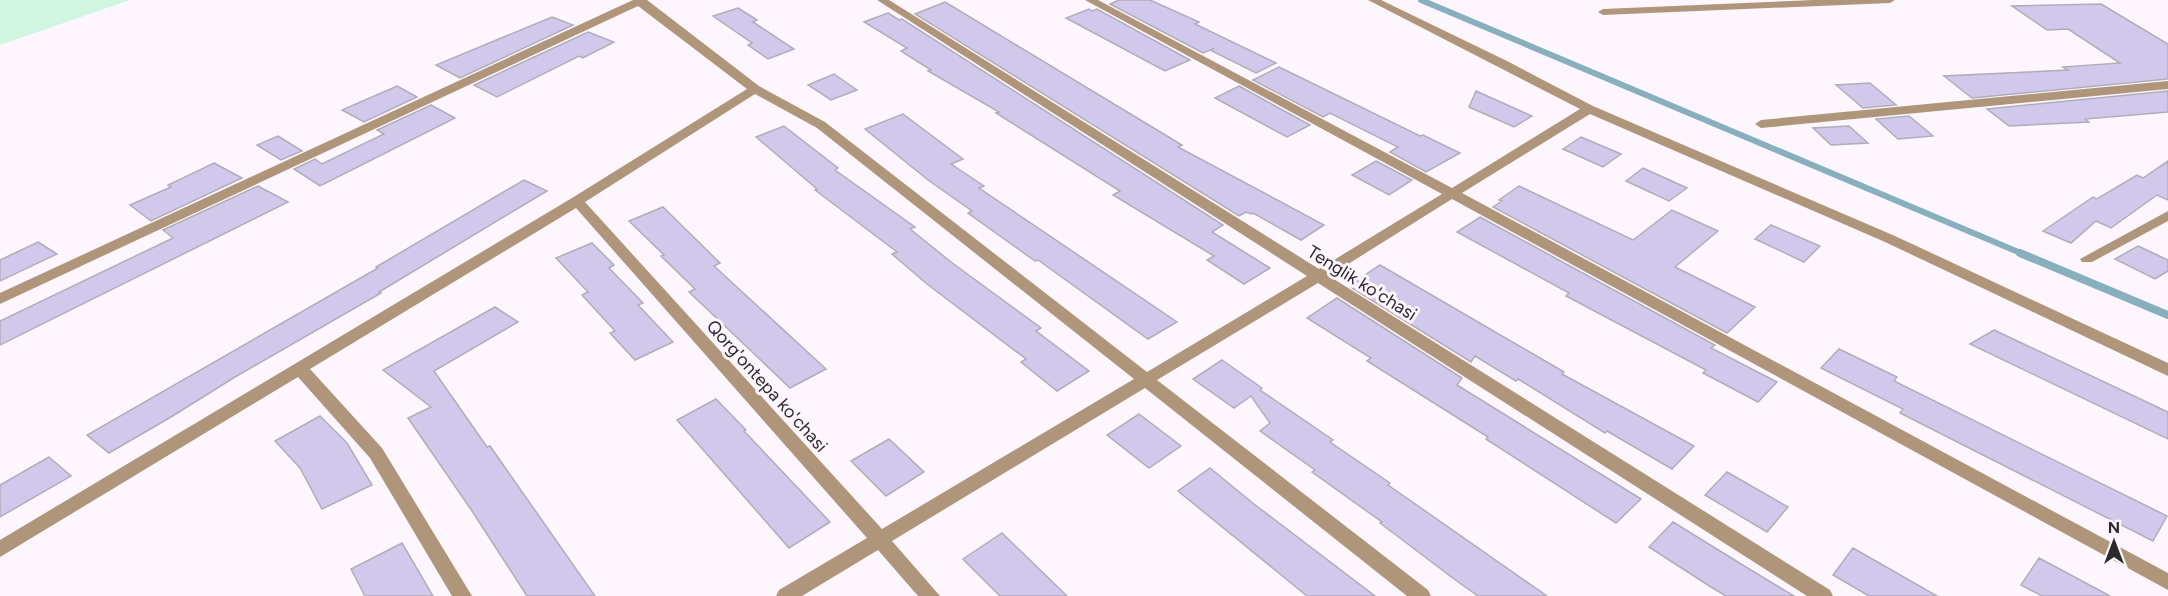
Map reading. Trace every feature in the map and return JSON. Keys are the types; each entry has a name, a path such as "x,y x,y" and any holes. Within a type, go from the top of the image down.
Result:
{"street":[{"name":"Tenglik ko'chasi","path":"882,0 1317,278 1823,596"},
{"path":"1090,0 2168,582"},
{"path":"1373,0 1503,63 1589,109 1890,239 2168,370"},
{"path":"1603,12 1890,0"},
{"path":"0,299 641,1 754,89 821,125 1421,596"},
{"path":"1761,124 2168,85"},
{"path":"0,549 577,201 754,89"},
{"path":"786,596 1317,278 1589,109"},
{"name":"Qorg'ontepa ko'chasi","path":"577,201 930,596"},
{"path":"2087,259 2168,215"},
{"path":"300,368 376,453 462,596"}],"green space":[{"path":"0,0 130,0 0,45"}],"building":[{"path":"1119,0 1150,0 1199,22 1195,24 1276,63 1256,73 1212,51 1213,49 1203,53 1110,4"},
{"path":"945,2 1182,145 1178,147 1324,225 1301,240 1253,213 1246,212 1239,216 915,14"},
{"path":"2101,4 2168,44 2168,79 1972,98 1944,76 2068,70 2063,67 2120,63 2068,29 2047,30 2012,6"},
{"path":"738,8 757,20 753,22 794,49 768,59 748,45 752,43 713,16"},
{"path":"1089,9 1092,11 1097,9 1190,60 1165,71 1066,18"},
{"path":"888,13 899,20 902,19 1223,225 1212,232 1270,268 1244,284 1207,260 1214,256 1113,195 1120,191 996,113 999,112 928,71 931,70 901,51 907,48 864,22"},
{"path":"552,17 573,25 460,78 436,65"},
{"path":"588,32 614,42 583,58 579,56 497,97 474,85"},
{"path":"1279,67 1420,136 1423,135 1460,153 1426,172 1390,152 1398,147 1330,113 1323,117 1253,80"},
{"path":"834,74 857,90 831,100 808,85"},
{"path":"1870,83 1896,105 1863,108 1836,85"},
{"path":"397,86 417,97 364,122 342,110"},
{"path":"1239,86 1310,125 1287,137 1215,98"},
{"path":"1476,91 1532,116 1514,127 1469,107"},
{"path":"2168,91 2168,112 2085,119 2089,122 2009,126 1987,109"},
{"path":"431,105 455,118 320,186 294,169 315,159 322,164 384,134 377,130"},
{"path":"903,114 963,159 951,164 984,186 979,188 1177,322 1148,339 968,213 972,211 928,180 865,129"},
{"path":"1909,116 1933,136 1898,139 1876,119"},
{"path":"784,126 838,168 835,170 915,227 910,229 951,262 1041,328 1036,331 1089,371 1057,391 1021,362 1026,359 927,284 892,254 897,252 815,190 817,189 756,137"},
{"path":"1849,126 1868,143 1831,145 1813,128"},
{"path":"278,136 302,151 281,160 257,145"},
{"path":"1581,137 1621,154 1603,167 1563,149"},
{"path":"1376,161 1412,180 1389,195 1352,175"},
{"path":"2168,161 2168,200 2157,195 2111,228 2096,221 2071,243 2043,231 2093,197 2097,199 2137,175 2143,178"},
{"path":"214,163 242,178 151,221 130,205 171,187 168,185"},
{"path":"1643,168 1687,188 1669,201 1626,181"},
{"path":"524,180 547,191 379,292 381,293 235,377 171,417 109,453 87,435 378,268 376,267"},
{"path":"258,186 288,202 0,345 0,321 173,238 163,230"},
{"path":"1519,186 1633,240 1672,210 1718,231 1675,267 1755,307 1727,333 1493,207"},
{"path":"663,207 720,263 714,266 826,369 790,388 689,292 695,289 629,221"},
{"path":"1480,217 1715,345 1711,348 1777,382 1758,402 1703,373 1706,370 1566,296 1569,293 1457,232"},
{"path":"1771,225 1820,246 1804,262 1755,239"},
{"path":"38,242 57,254 0,281 0,260"},
{"path":"592,243 614,265 609,268 643,303 638,305 673,342 635,360 610,333 615,331 582,295 588,292 556,258"},
{"path":"2138,246 2168,260 2168,271 2155,279 2115,259"},
{"path":"1380,265 1564,372 1562,374 1694,446 1672,469 1607,431 1605,433 1518,379 1516,381 1475,356 1471,362 1352,288 1360,283 1356,281"},
{"path":"1337,298 1462,378 1457,385 1641,499 1616,523 1486,439 1488,437 1367,361 1371,358 1307,318"},
{"path":"495,307 518,322 434,371 487,447 490,446 595,596 527,596 408,418 431,407 383,370"},
{"path":"1994,330 2168,412 2168,439 1970,344"},
{"path":"1839,349 1897,377 1894,381 2167,516 2153,541 1900,413 1903,409 1821,368"},
{"path":"1222,360 1262,388 1260,390 1333,440 1330,442 1390,483 1388,485 1547,596 1478,596 1454,579 1380,523 1382,522 1312,472 1315,470 1260,431 1270,423 1251,396 1234,408 1193,379"},
{"path":"716,399 830,522 789,548 677,420"},
{"path":"1139,414 1181,446 1149,468 1107,435"},
{"path":"320,416 347,443 372,485 322,509 300,468 275,441"},
{"path":"889,439 924,472 886,496 851,461"},
{"path":"49,457 71,476 0,517 0,485"},
{"path":"1210,468 1375,596 1307,596 1178,491"},
{"path":"1727,472 1788,507 1767,532 1705,495"},
{"path":"1673,522 1794,596 1726,596 1711,587 1649,547"},
{"path":"1002,533 1067,596 1000,596 963,559"},
{"path":"402,543 433,596 365,596 351,569"},
{"path":"1853,548 1937,596 1869,596 1833,575"},
{"path":"2039,558 2110,596 2042,596 2021,585"}],"waterway":[{"path":"1421,0 2023,254"},
{"path":"2020,253 2168,315"}]}
